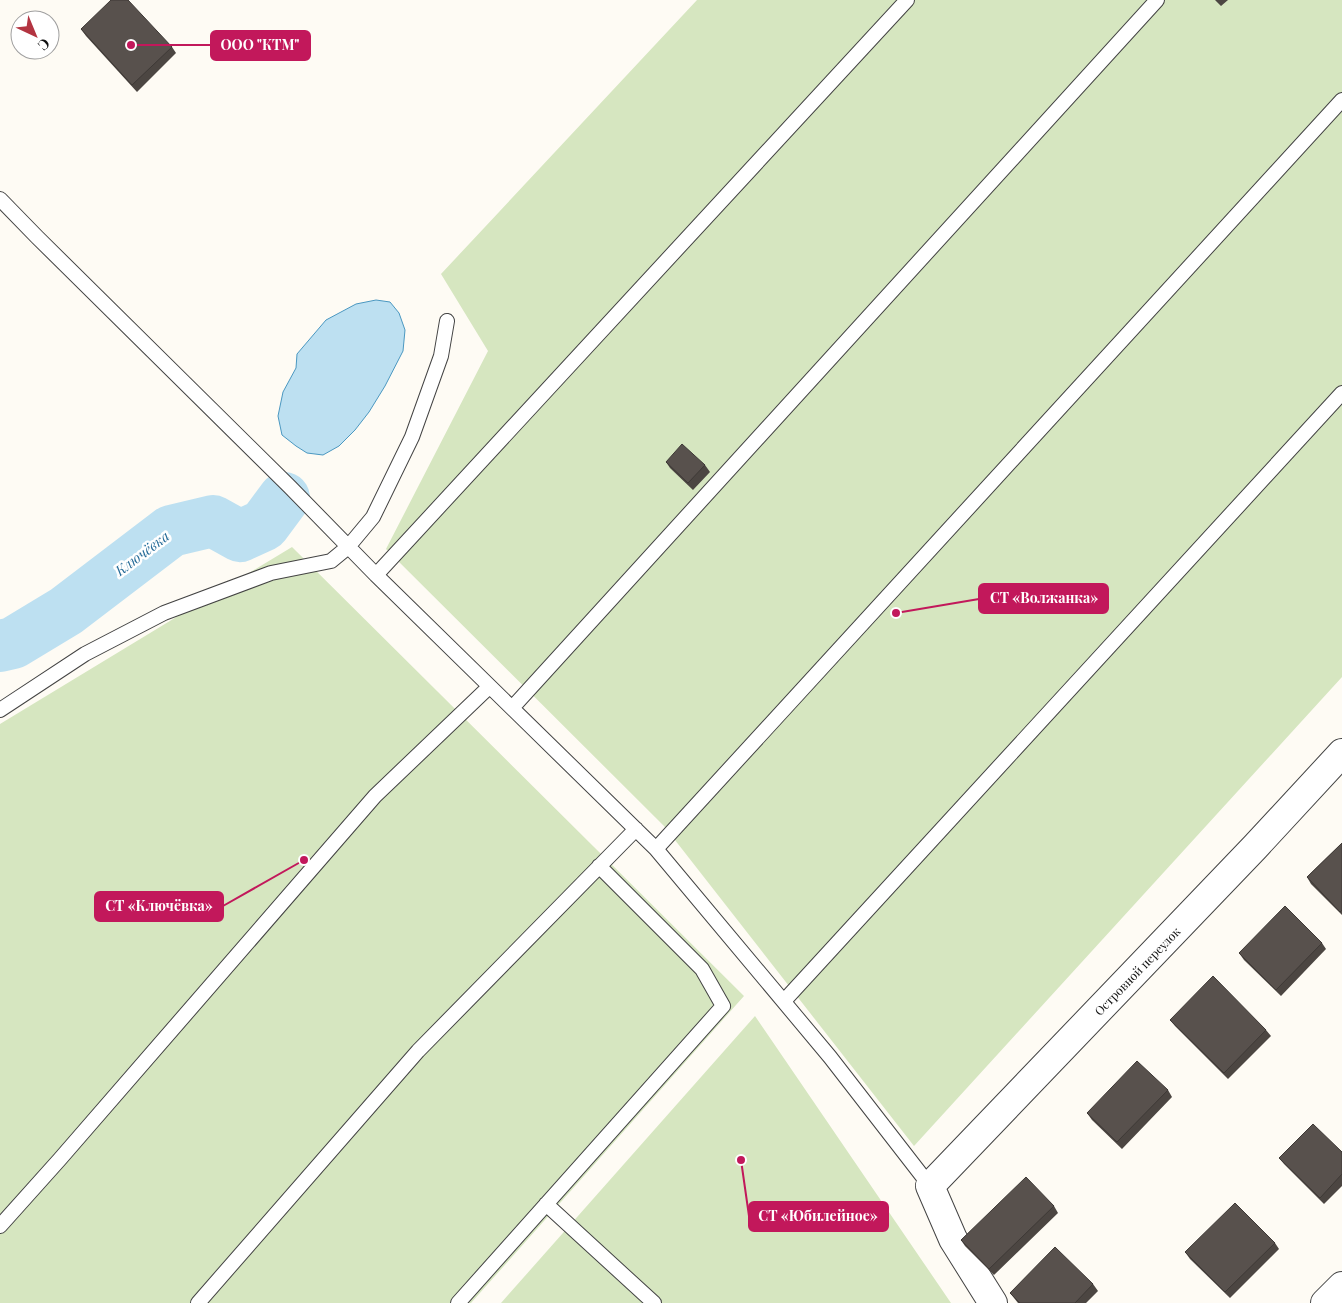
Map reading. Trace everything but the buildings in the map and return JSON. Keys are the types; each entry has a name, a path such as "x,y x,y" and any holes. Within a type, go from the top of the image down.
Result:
{"street":[{"name":"Островной переулок","path":"930,1186 1248,854 1342,753"},
{"path":"930,1186 953,1239 993,1303"},
{"path":"1325,1303 1342,1286"}],"lane":[{"path":"376,575 907,0"},
{"path":"512,708 1158,0"},
{"path":"656,849 1342,100"},
{"path":"0,199 36,237 290,487 348,548 656,849 784,1001 930,1186"},
{"path":"0,710 85,654 164,613 271,573 331,561 348,548 373,517 412,437 441,356 447,320"},
{"path":"784,1001 1342,393"},
{"path":"0,1226 375,796 489,687"},
{"path":"198,1303 418,1051 636,829"},
{"path":"458,1303 723,1006 702,969 599,866"},
{"path":"546,1204 654,1303"}],"green space":[{"path":"697,0 1342,0 1342,677 914,1146 664,826 386,549 488,351 441,274"},
{"path":"292,547 744,996 471,1303 0,1303 0,724"},
{"path":"755,1016 951,1303 501,1303"}],"water":[{"path":"376,300 390,302 399,313 405,330 403,351 385,386 355,430 339,446 323,455 307,453 282,435 278,416 283,392 296,368 297,354 326,320 356,304"}],"waterway":[{"name":"Ключёвка","path":"0,646 13,643 66,611 171,531 213,521 240,536 264,525 284,498"}],"place":[{"name":"ООО \"КТМ\"","path":"131,45"},
{"name":"СТ «Волжанка»","path":"896,613"},
{"name":"СТ «Ключёвка»","path":"304,860"},
{"name":"СТ «Юбилейное»","path":"741,1160"}]}
